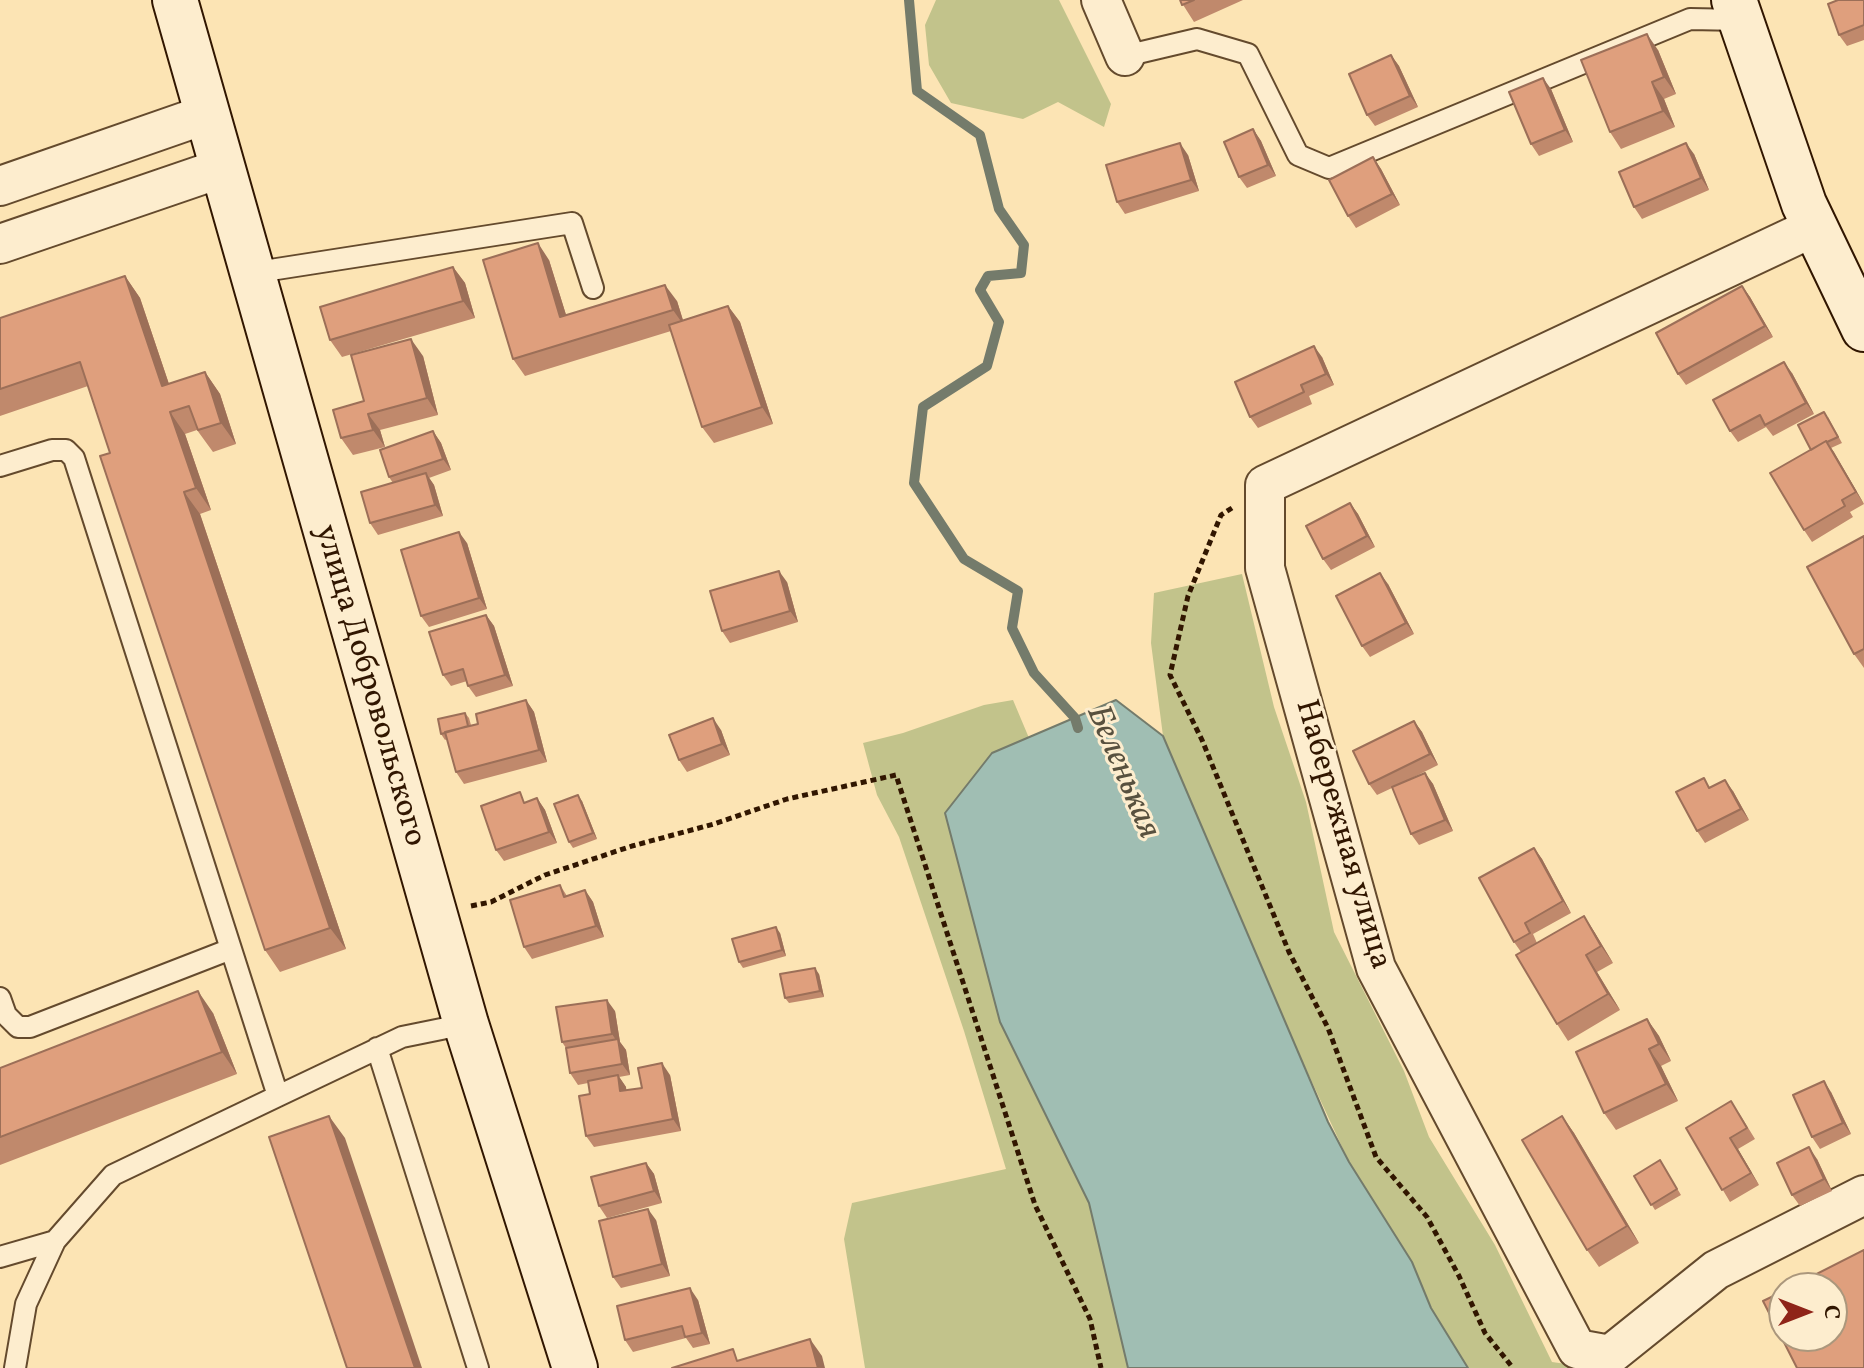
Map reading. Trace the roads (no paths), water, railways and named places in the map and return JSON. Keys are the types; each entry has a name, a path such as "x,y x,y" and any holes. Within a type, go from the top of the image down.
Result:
{"street":[{"name":"улица Добровольского","path":"175,0 434,915 575,1368"},
{"path":"1101,0 1125,56"},
{"path":"1738,10 1804,204 1860,309"},
{"path":"6,177 207,114"},
{"path":"0,244 222,168"},
{"name":"Набережная улица","path":"1814,227 1265,485 1265,568 1376,968 1577,1349 1610,1355 1716,1270 1864,1195"}],"lane":[{"path":"1125,56 1197,39 1248,54 1298,155 1329,168 1690,19 1738,10"},
{"path":"251,273 572,223 593,288"},
{"path":"0,466 52,450 66,450 74,458 278,1096"},
{"path":"0,998 6,1015 18,1027 30,1027 231,949"},
{"path":"15,1368 26,1304 55,1241 113,1175 402,1037 466,1024"},
{"path":"377,1048 478,1368"},
{"path":"0,1257 55,1241"}],"water":[{"path":"1116,700 1163,736 1328,1122 1349,1162 1412,1262 1431,1308 1468,1368 1128,1368 1089,1203 1000,1022 945,813 992,753"}],"waterway":[{"name":"Беленькая","path":"909,0 917,91 980,135 999,209 1024,245 1021,273 988,276 980,290 999,322 987,366 923,407 914,483 964,559 1018,591 1012,628 1034,673 1075,718 1078,728"}]}
